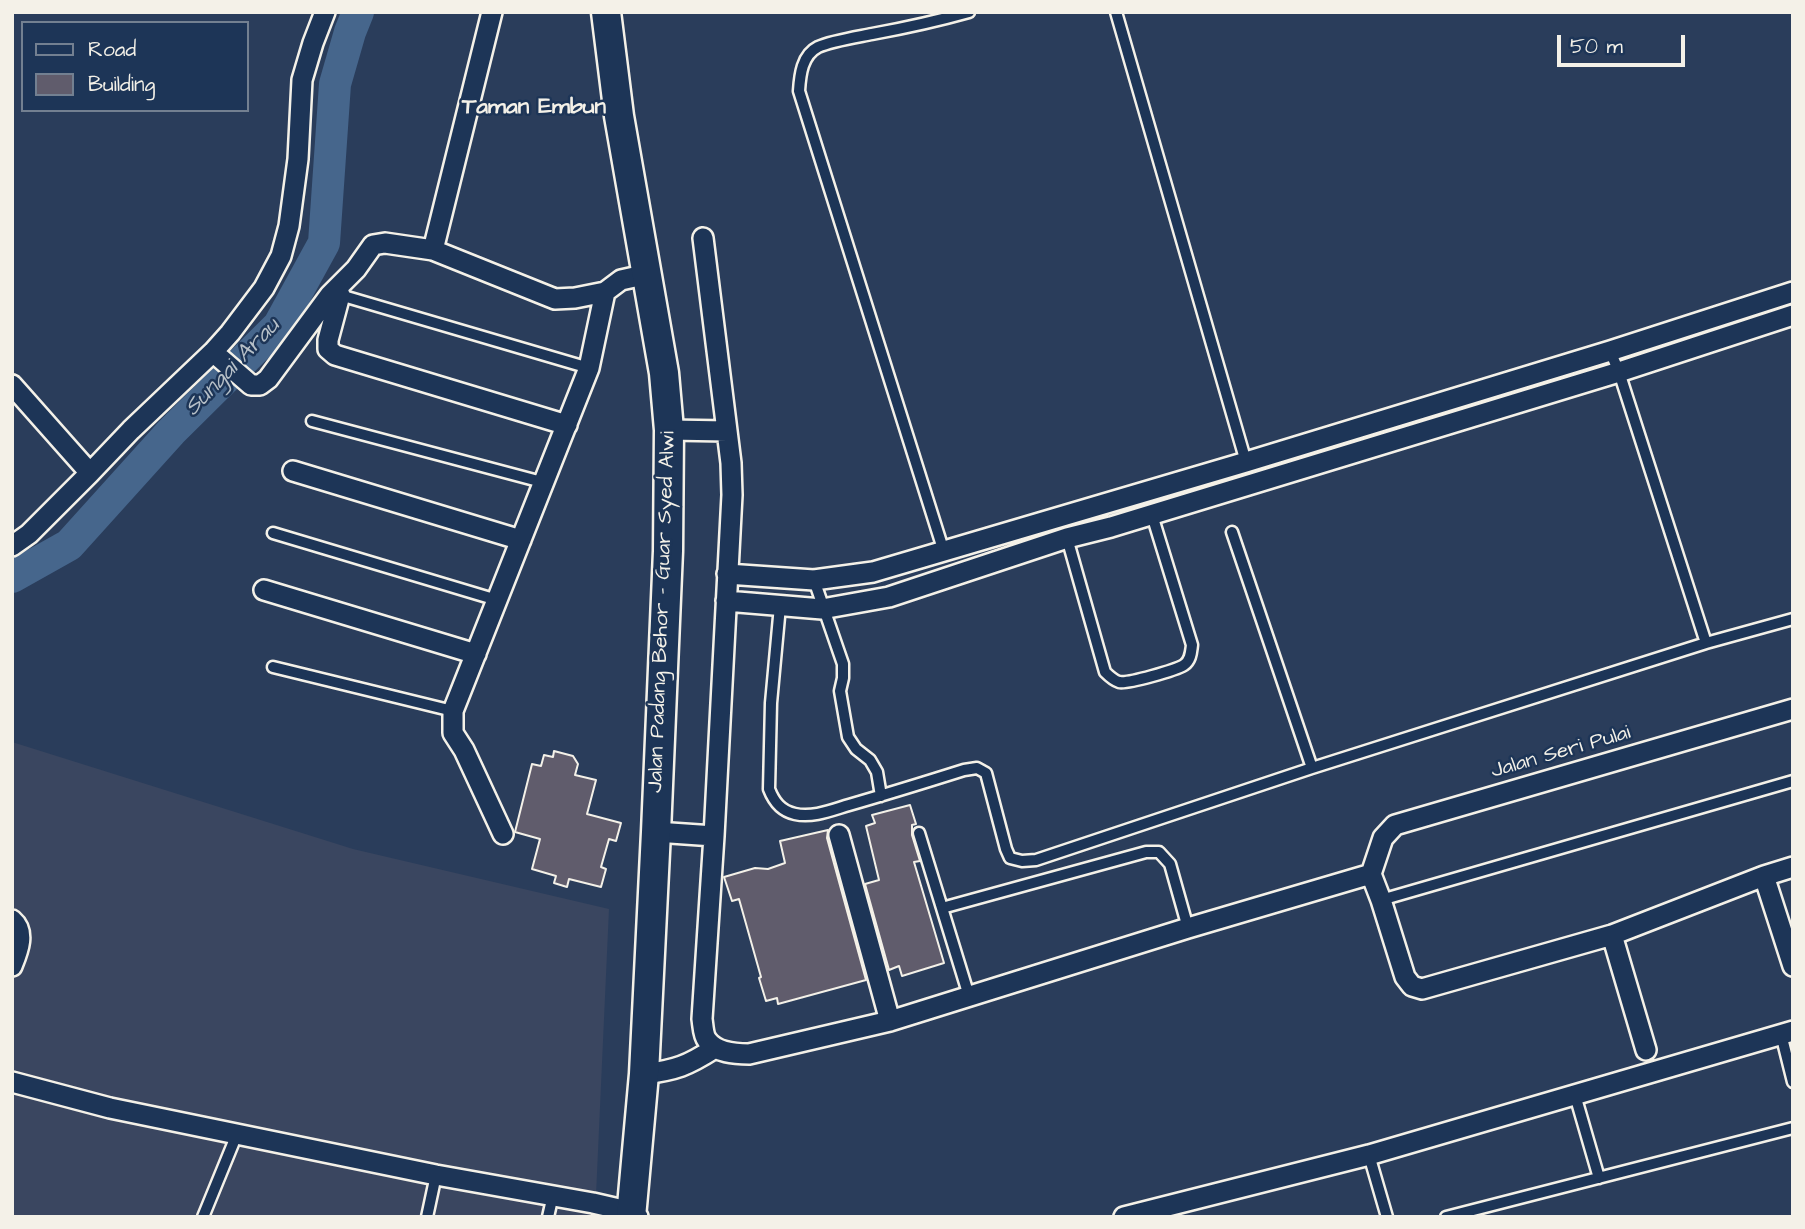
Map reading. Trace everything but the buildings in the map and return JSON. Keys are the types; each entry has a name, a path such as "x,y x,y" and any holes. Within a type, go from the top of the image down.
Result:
{"main road":[{"name":"Jalan Padang Behor - Guar Syed Alwi","path":"606,12 620,116 664,373 670,430 668,551 656,832 634,1215"}],"street":[{"path":"12,546 29,534 131,430 216,355 264,288 281,256 289,226 298,159 302,80 325,12"},
{"path":"433,250 492,12"},
{"path":"703,238 731,463 732,495 715,836 702,1018 706,1039 715,1048 732,1054 749,1054 890,1021 1371,874 1405,977 1412,986 1422,989 1612,934 1793,867"},
{"path":"567,425 335,355 328,349 328,340 339,292 373,245 385,243 433,250 555,299 605,292 621,280 648,274"},
{"path":"216,355 251,385 260,385 268,379 330,295 339,292"},
{"path":"503,834 464,750 453,733 453,711 589,368 605,292"},
{"path":"727,574 814,580 873,572 1246,462 1793,292"},
{"path":"726,601 822,609 889,597 1068,538 1619,372 1793,315"},
{"path":"12,385 90,473"},
{"path":"670,430 727,431"},
{"path":"293,471 521,540"},
{"path":"264,590 476,654"},
{"name":"Jalan Seri Pulai","path":"1371,874 1383,838 1395,825 1793,709"},
{"path":"656,832 715,836"},
{"path":"839,835 890,1021"},
{"path":"1763,876 1793,966"},
{"path":"12,919 18,924 21,934 12,966"},
{"path":"1612,934 1646,1050"},
{"path":"1124,1217 1369,1155 1787,1033"},
{"path":"644,1074 669,1071 687,1065 715,1048"},
{"path":"12,1082 110,1108 436,1175 553,1195 634,1215"}],"lane":[{"path":"944,552 799,91 801,72 807,57 817,48 969,12"},
{"path":"1115,12 1246,462"},
{"path":"339,292 589,368"},
{"path":"1610,351 1706,643"},
{"path":"312,421 542,482"},
{"path":"1068,538 1105,672 1121,683 1134,682 1184,665 1190,658 1192,645 1152,514"},
{"path":"1233,532 1312,768"},
{"path":"273,533 497,600"},
{"path":"814,580 843,664 840,691 848,737 856,749 870,760 877,772 881,796"},
{"path":"780,606 771,703 769,789 773,801 783,810 797,814 814,814 964,769 978,768 986,773 1010,858 1022,861 1036,860 1312,768 1706,643 1793,619"},
{"path":"273,667 453,711"},
{"path":"1381,900 1793,781"},
{"path":"919,833 969,996"},
{"path":"942,908 1146,852 1159,852 1170,864 1188,928"},
{"path":"1787,1033 1793,1082"},
{"path":"1575,1095 1599,1178"},
{"path":"1446,1217 1793,1128"},
{"path":"203,1217 237,1133"},
{"path":"1369,1155 1387,1217"},
{"path":"426,1217 436,1175"},
{"path":"548,1217 553,1195"}],"shaded area":[{"path":"12,742 353,849 609,909 595,1217 12,1217"}],"waterway":[{"name":"Sungai Arau","path":"12,577 69,545 171,432 279,325 324,243 335,84 358,12"}],"district":[{"name":"Taman Embun","path":"534,108"}]}
